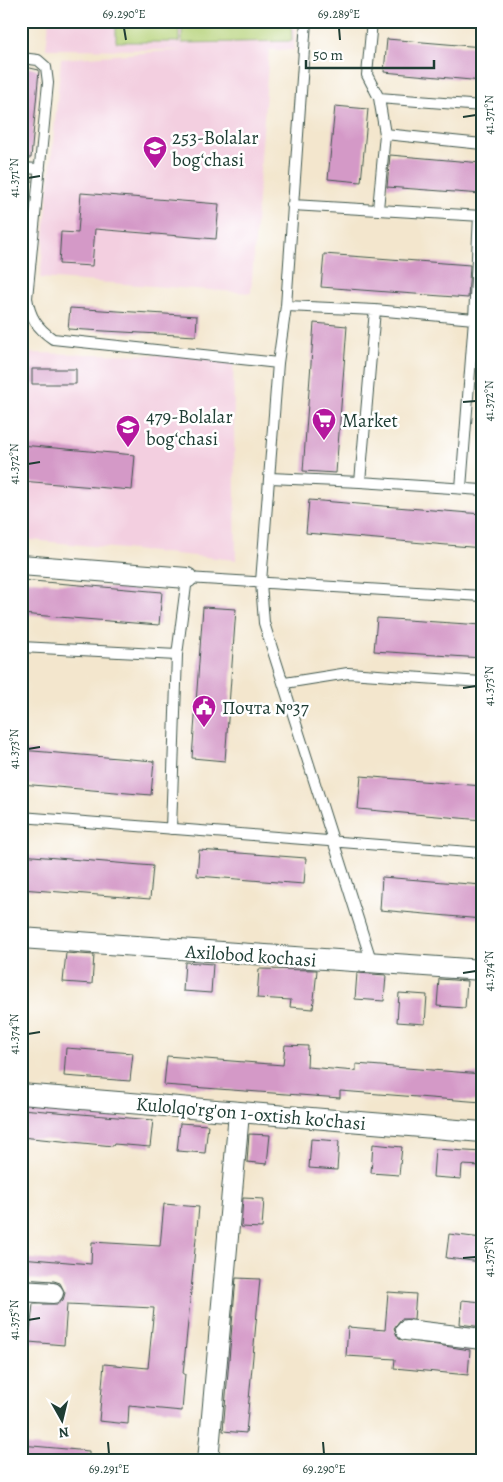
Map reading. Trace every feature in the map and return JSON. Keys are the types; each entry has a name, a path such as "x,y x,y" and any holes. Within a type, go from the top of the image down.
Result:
{"street":[{"path":"21,566 186,578"},
{"name":"Axilobod kochasi","path":"21,938 482,970"},
{"name":"Kulolqo'rg'on 1-oxtish ko'chasi","path":"21,1094 482,1132"},
{"path":"208,1461 239,1113"},
{"path":"21,1291 53,1293"},
{"path":"406,1330 482,1339"}],"lane":[{"path":"306,21 286,306 278,363 262,582 264,623 372,963"},
{"path":"372,21 367,75 378,98 385,134 378,210"},
{"path":"21,58 38,60 46,67 48,83 40,169 26,260 24,298 29,314 35,323 53,339 278,363"},
{"path":"378,98 482,106"},
{"path":"385,134 482,144"},
{"path":"21,168 40,169"},
{"path":"292,205 480,216 461,488"},
{"path":"286,306 375,310 474,319"},
{"path":"360,482 375,310"},
{"path":"270,478 482,490"},
{"path":"171,829 177,655 186,578 482,596"},
{"path":"21,647 177,655"},
{"path":"284,683 348,673 482,682"},
{"path":"21,817 482,853"}],"shaded area":[{"name":"253-Bolalar bogʻchasi","path":"49,21 295,21 294,50 269,50 251,293 40,278 61,59 183,50 46,49"},
{"name":"479-Bolalar bogʻchasi","path":"21,353 233,356 236,560 21,539"}],"green space":[{"path":"116,21 179,21 179,42 116,42"},
{"path":"182,21 291,21 292,41 182,43"}],"building":[{"path":"387,39 482,47 482,81 384,72"},
{"path":"21,66 39,70 31,158 21,158"},
{"path":"335,106 368,109 361,182 328,179"},
{"path":"390,155 482,163 482,194 387,187"},
{"path":"81,193 219,204 216,239 95,229 92,266 59,264 61,232 78,233"},
{"path":"324,254 470,265 468,298 321,287"},
{"path":"70,308 197,316 196,336 68,329"},
{"path":"314,323 347,326 336,473 303,471"},
{"path":"32,369 76,369 76,384 32,384"},
{"path":"21,445 135,455 132,490 21,481"},
{"path":"309,500 482,514 482,548 306,533"},
{"path":"21,580 162,592 159,625 21,614"},
{"path":"203,607 236,609 225,761 192,758"},
{"path":"377,618 482,625 482,658 374,651"},
{"path":"21,750 154,761 151,795 21,784"},
{"path":"361,776 482,786 482,820 358,809"},
{"path":"199,850 306,858 304,884 197,876"},
{"path":"21,855 153,866 150,899 21,889"},
{"path":"382,877 482,885 482,919 380,910"},
{"path":"66,953 94,955 92,984 63,982"},
{"path":"185,962 213,964 211,993 183,991"},
{"path":"259,969 317,970 313,1009 290,1007 291,1000 257,998"},
{"path":"357,973 386,975 384,1001 355,999"},
{"path":"439,979 467,981 465,1008 437,1006"},
{"path":"399,993 427,995 425,1024 397,1022"},
{"path":"285,1045 308,1046 307,1067 356,1071 356,1064 482,1074 482,1102 340,1091 340,1098 164,1085 167,1056 283,1065"},
{"path":"66,1048 133,1053 130,1081 64,1076"},
{"path":"21,1109 153,1120 150,1147 114,1144 113,1146 21,1137"},
{"path":"180,1123 208,1125 205,1153 177,1151"},
{"path":"249,1134 270,1135 267,1164 247,1162"},
{"path":"311,1139 339,1141 337,1170 309,1168"},
{"path":"373,1144 402,1147 399,1175 371,1173"},
{"path":"435,1149 482,1152 482,1166 462,1165 461,1179 433,1177"},
{"path":"243,1198 264,1199 262,1228 241,1227"},
{"path":"164,1204 199,1207 183,1374 185,1374 182,1411 129,1406 128,1424 99,1421 104,1364 148,1368 154,1308 67,1304 64,1345 29,1342 33,1304 58,1304 63,1300 65,1293 60,1283 54,1281 21,1279 21,1258 91,1264 92,1242 160,1246"},
{"path":"449,1234 482,1238 482,1262 446,1258"},
{"path":"236,1278 260,1279 246,1433 223,1431"},
{"path":"388,1292 416,1294 414,1319 401,1319 394,1328 399,1339 470,1350 468,1375 394,1368 395,1359 346,1356 348,1327 385,1330"},
{"path":"462,1300 482,1302 482,1327 460,1324"},
{"path":"21,1445 89,1451 89,1461 21,1461"}],"place":[{"name":"253-Bolalar bogʻchasi","path":"155,169"},
{"name":"Market","path":"324,441"},
{"name":"479-Bolalar bogʻchasi","path":"128,448"},
{"name":"Почта №37","path":"204,728"}]}
